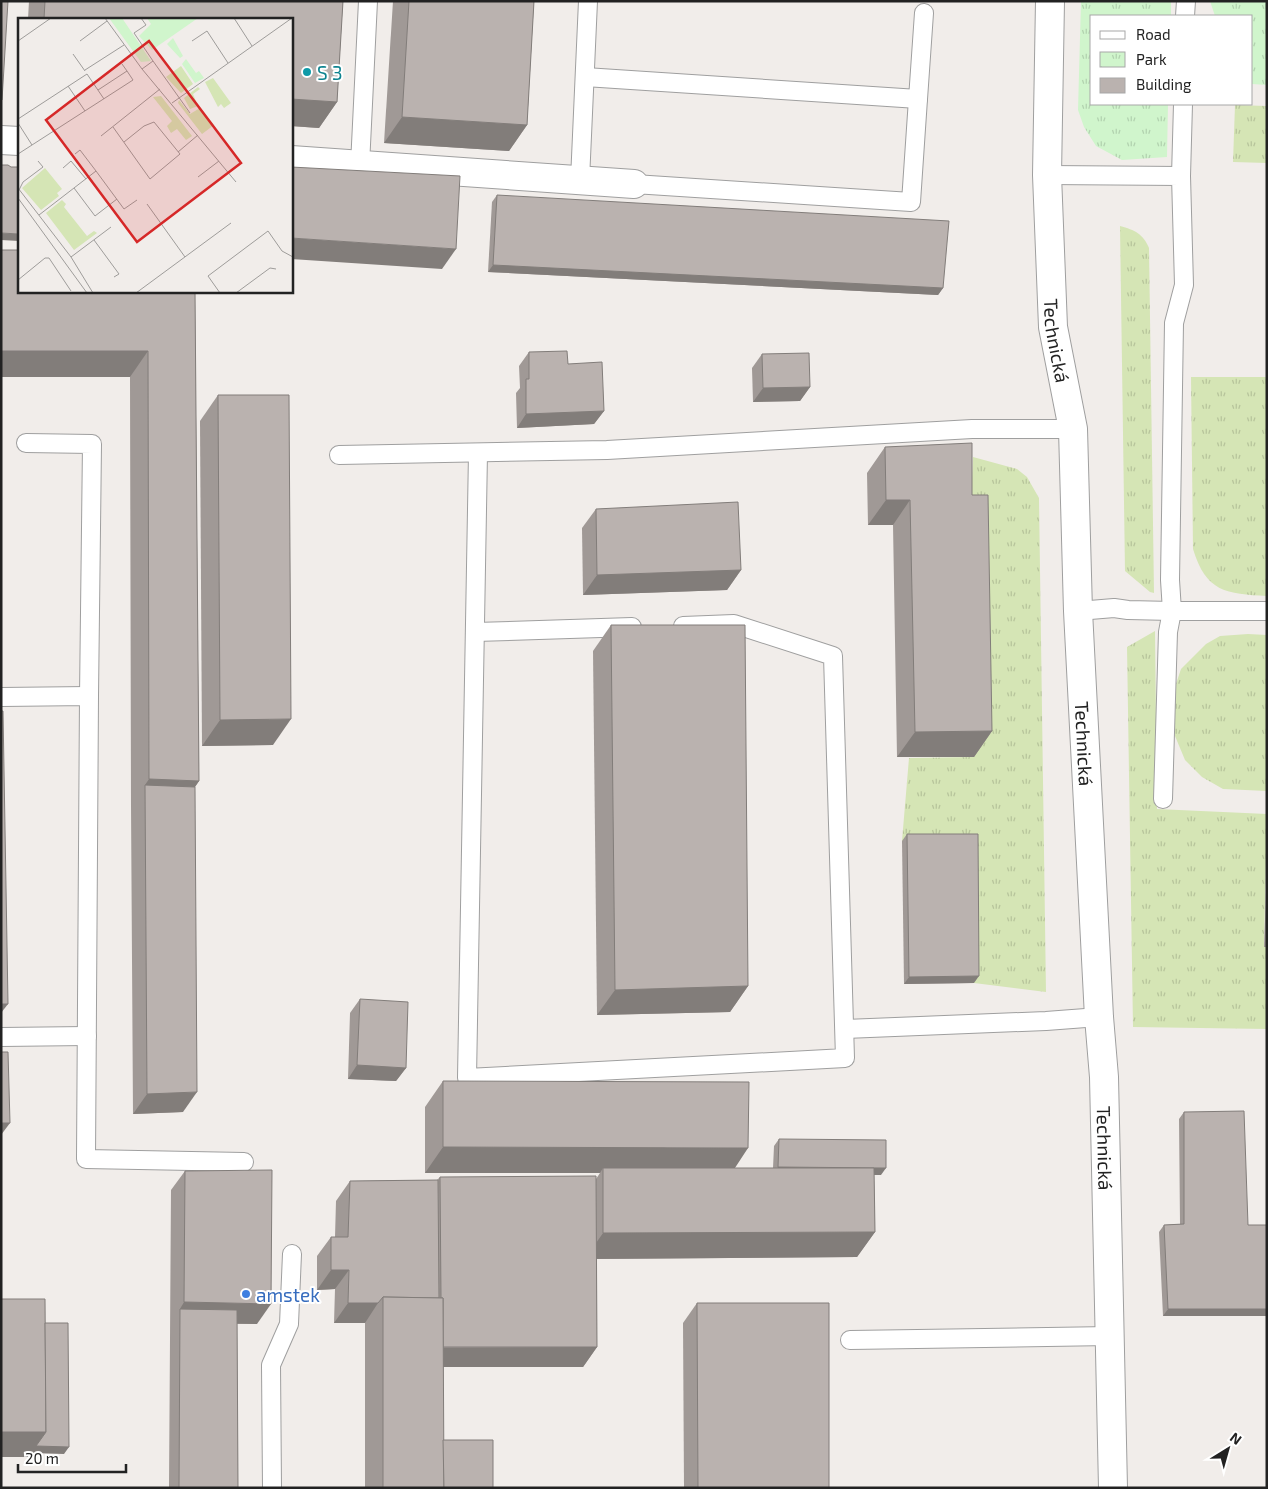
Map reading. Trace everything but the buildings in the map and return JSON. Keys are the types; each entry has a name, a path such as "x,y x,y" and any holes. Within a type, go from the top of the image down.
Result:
{"street":[{"name":"Technická","path":"1050,1 1047,175 1053,327 1073,429 1078,611 1099,1017 1104,1077 1113,1488"},
{"path":"1,140 18,141"},
{"path":"292,160 634,184"}],"lane":[{"path":"360,165 368,1"},
{"path":"580,180 588,1"},
{"path":"1185,15 1186,1"},
{"path":"634,184 911,202 924,13"},
{"path":"584,77 918,99"},
{"path":"1163,799 1168,632 1172,612 1170,580 1174,323 1184,285 1181,176 1183,105"},
{"path":"1047,175 1181,176"},
{"path":"339,455 607,450 972,429 1073,429"},
{"path":"26,443 92,444 86,1159 244,1162"},
{"path":"478,453 467,1078 845,1058 833,656 734,624 665,626"},
{"path":"1078,611 1114,608 1172,612 1267,610"},
{"path":"475,632 645,627"},
{"path":"1,697 89,696"},
{"path":"845,1030 1099,1017"},
{"path":"1,1037 87,1036"},
{"path":"272,1488 271,1365 289,1324 292,1254"},
{"path":"850,1340 1110,1336"}],"green space":[{"path":"1081,1 1171,1 1171,15 1090,15 1090,105 1168,105 1167,157 1122,160 1096,146 1084,127 1078,110"},
{"path":"1210,1 1267,1 1267,85 1253,84 1253,15 1215,15"},
{"path":"1235,105 1267,106 1267,163 1233,162"},
{"path":"1120,226 1138,233 1149,248 1154,593 1150,592 1125,571"},
{"path":"1191,377 1267,377 1267,596 1240,594 1220,588 1204,574 1193,549"},
{"path":"973,457 1017,469 1027,477 1039,498 1046,992 974,983 902,841 909,758 973,757 970,521"},
{"path":"1155,631 1157,809 1267,814 1264,946 1267,947 1267,1029 1133,1027 1127,647"},
{"path":"1267,635 1267,791 1223,789 1202,777 1185,760 1175,736 1174,690 1181,669 1206,644 1220,636"}],"place":[{"name":"S 3","path":"307,72"},
{"name":"amstek","path":"246,1294"}]}
